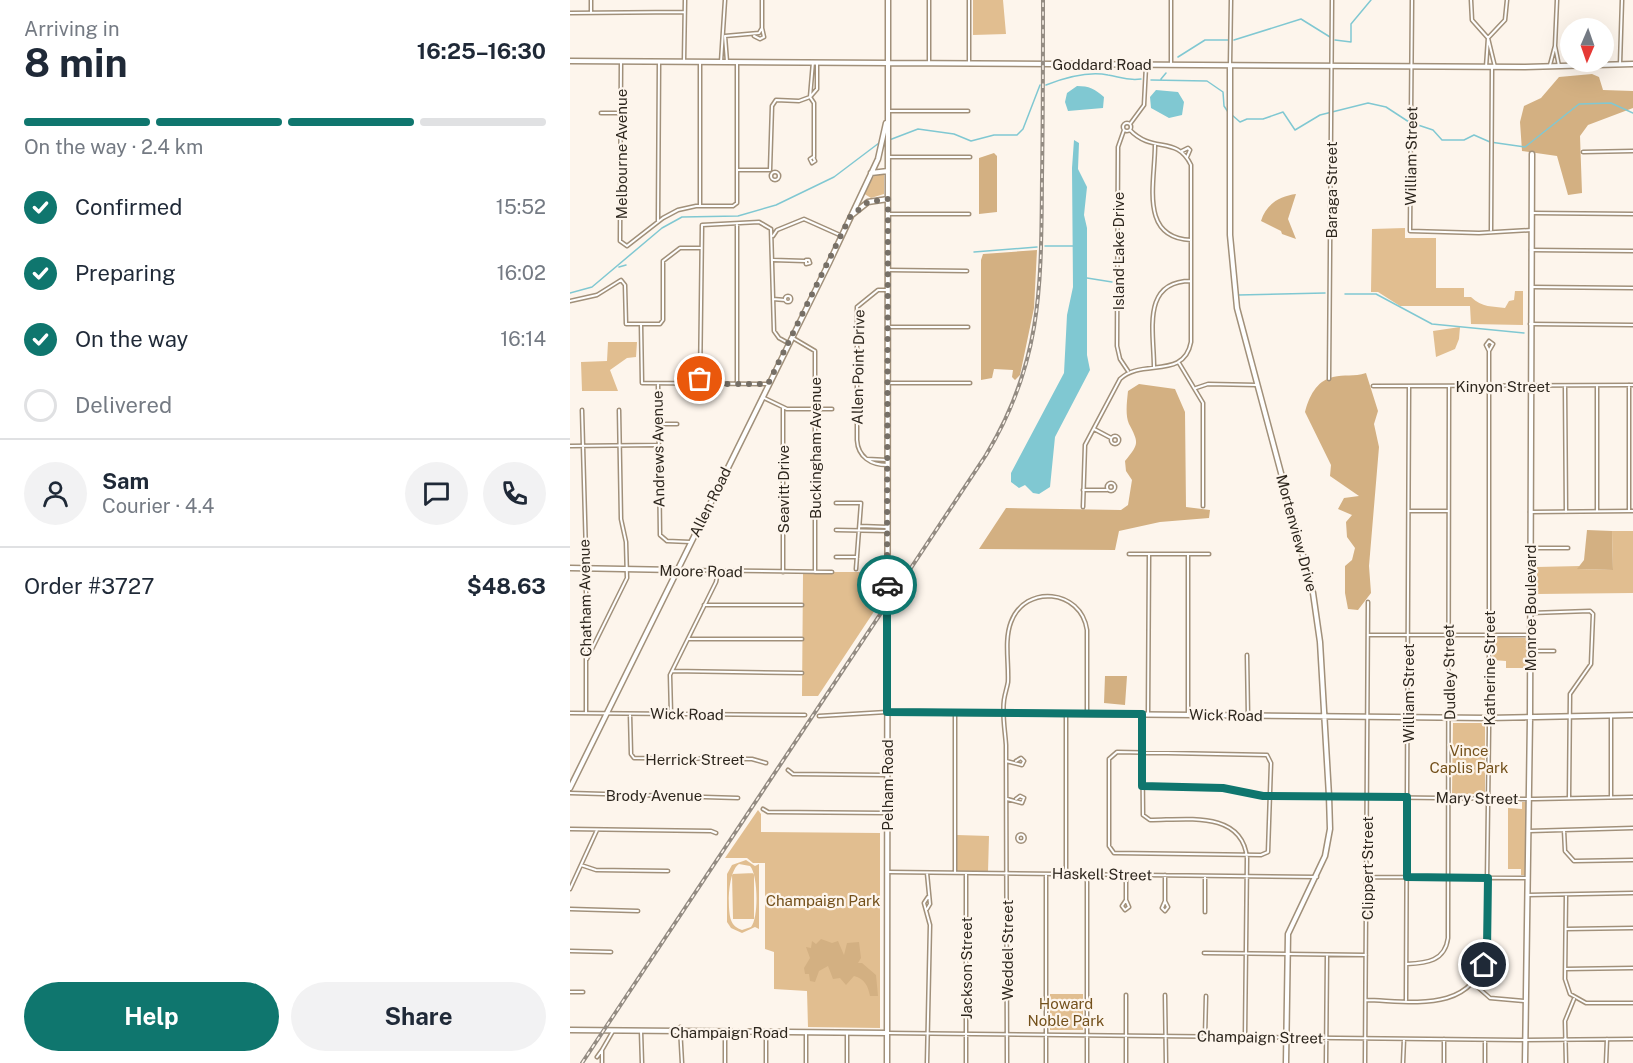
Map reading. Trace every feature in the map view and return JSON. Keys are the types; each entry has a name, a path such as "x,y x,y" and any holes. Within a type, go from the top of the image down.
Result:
{"street":[{"path":"591,0 591,13"},
{"path":"684,61 685,0"},
{"path":"724,62 725,0"},
{"path":"725,36 754,36 763,39 765,35 762,28 762,0"},
{"name":"Allen Road","path":"570,788 871,173 885,136 888,111 888,0"},
{"path":"928,63 929,0"},
{"path":"969,0 969,63"},
{"path":"1171,0 1171,64"},
{"name":"Mortenview Drive","path":"1231,0 1232,266 1239,316 1314,593 1325,716 1329,837 1317,877 1290,926 1286,954 1286,1063"},
{"name":"Baraga Street","path":"1329,379 1332,0"},
{"name":"William Street","path":"1412,0 1410,231 1479,233 1491,230"},
{"path":"1471,0 1472,20 1488,38 1494,67 1491,230 1532,230"},
{"path":"1485,67 1488,38 1505,20 1508,0"},
{"path":"1557,0 1555,46 1559,66"},
{"path":"1620,64 1622,0"},
{"path":"570,13 684,12"},
{"path":"754,36 762,28"},
{"path":"1549,66 1555,46"},
{"name":"Goddard Road","path":"570,61 1485,67 1633,64"},
{"name":"Melbourne Avenue","path":"621,61 620,241 623,245 629,245 658,221"},
{"path":"659,61 658,221 678,210 736,204 737,62"},
{"path":"700,62 700,206"},
{"path":"814,157 816,108 810,97 815,62"},
{"path":"1130,130 1130,124 1144,105 1146,64"},
{"path":"770,170 773,102 802,100 810,97"},
{"path":"888,111 968,111"},
{"path":"601,113 621,113"},
{"path":"1083,507 1084,452 1118,383 1128,371 1170,367 1179,363 1191,344 1192,173 1187,157 1182,151 1170,146 1142,141 1130,130 1124,130 1124,124 1130,124"},
{"name":"Island Lake Drive","path":"1124,130 1118,147 1117,346 1120,359 1128,371"},
{"name":"Pelham Road","path":"885,136 888,144 887,1063"},
{"path":"1155,145 1155,213 1158,226 1173,238 1191,240"},
{"path":"1182,151 1189,149 1190,154 1187,157"},
{"path":"1583,152 1633,151"},
{"name":"Monroe Boulevard","path":"1525,1063 1530,718 1532,154"},
{"path":"888,158 970,157"},
{"path":"737,170 770,170 773,173"},
{"path":"871,173 888,171"},
{"path":"861,195 871,201 888,199"},
{"name":"Allen Road","path":"850,217 871,201"},
{"path":"1532,213 1633,214"},
{"path":"888,214 969,214"},
{"path":"773,236 777,230 804,219 842,236"},
{"path":"700,384 701,225 762,223 771,228 774,330 777,337 788,343"},
{"path":"737,224 737,384"},
{"path":"570,301 597,295 621,280 625,285 626,323 663,322 664,260 680,248 700,248"},
{"path":"1532,250 1633,251"},
{"path":"773,260 805,261"},
{"path":"888,270 967,271"},
{"path":"1154,367 1156,299 1167,285 1192,281"},
{"path":"1531,287 1633,288"},
{"name":"Allen Point Drive","path":"887,462 874,464 861,455 857,440 857,307 878,290 888,290"},
{"path":"773,299 785,300"},
{"name":"Andrews Avenue","path":"641,324 642,383 658,384 660,535 667,541 690,542"},
{"path":"1530,324 1633,325"},
{"path":"888,327 968,327"},
{"name":"Buckingham Avenue","path":"791,337 815,351 815,572"},
{"name":"Katherine Street","path":"1473,983 1480,974 1486,956 1488,878 1489,351"},
{"path":"1179,363 1196,388 1204,409 1203,506"},
{"path":"888,382 970,383"},
{"path":"658,384 768,384"},
{"path":"1196,388 1208,384 1257,385"},
{"path":"1530,512 1631,511 1631,385"},
{"name":"Kinyon Street","path":"1373,386 1631,385"},
{"name":"William Street","path":"1406,1000 1409,386"},
{"name":"Dudley Street","path":"1407,964 1431,962 1445,948 1449,797 1449,386"},
{"path":"1565,386 1566,512"},
{"path":"1598,386 1598,511"},
{"path":"762,397 783,407 832,409"},
{"name":"Seavitt Drive","path":"783,407 783,572"},
{"name":"Chatham Avenue","path":"582,410 586,568 586,713"},
{"path":"586,661 627,578 626,542 621,519 619,410"},
{"path":"658,424 677,424"},
{"path":"1094,429 1112,438"},
{"path":"570,446 658,445"},
{"path":"1083,490 1109,490"},
{"path":"836,503 861,503 856,569"},
{"path":"1409,511 1449,511"},
{"path":"860,525 887,529"},
{"path":"836,530 887,529"},
{"path":"1530,548 1568,548"},
{"path":"1129,554 1209,554"},
{"path":"1148,714 1149,554"},
{"path":"1188,555 1188,715"},
{"path":"836,557 857,557"},
{"name":"Moore Road","path":"570,568 832,572"},
{"path":"670,714 672,671 717,578 718,571"},
{"name":"Weddel Street","path":"1007,1063 1007,799 1004,714 1011,622 1025,603 1048,596 1072,602 1085,620 1087,714"},
{"name":"Clippert Street","path":"1365,1063 1368,602"},
{"path":"704,605 802,605"},
{"path":"1530,613 1592,612 1592,661 1587,672 1572,690 1569,798"},
{"path":"1368,635 1530,635"},
{"path":"688,639 802,639"},
{"path":"1530,651 1554,651"},
{"path":"1247,655 1248,716"},
{"path":"672,671 802,673"},
{"name":"Wick Road","path":"819,716 887,712 1488,718 1633,715"},
{"path":"955,712 955,873"},
{"name":"Wick Road","path":"570,713 805,716"},
{"name":"Herrick Street","path":"630,714 631,755 634,758 752,759 766,763"},
{"path":"1142,714 1142,812 1145,817 1150,820 1222,822 1239,835 1247,855 1245,1037"},
{"path":"1066,715 1066,874"},
{"path":"1611,716 1611,797"},
{"path":"1117,752 1142,752 1267,755 1271,763 1267,853 1247,855 1117,854 1111,850 1109,834 1111,755 1117,752"},
{"path":"1006,761 1016,761"},
{"path":"788,770 793,774 887,775"},
{"name":"Mary Street","path":"1142,786 1223,788 1270,796 1529,799 1633,796"},
{"name":"Brody Avenue","path":"570,793 738,798"},
{"path":"1007,799 1016,799"},
{"path":"763,809 768,812 887,813"},
{"path":"1528,831 1633,828"},
{"path":"570,829 711,831 716,833"},
{"path":"570,889 597,830"},
{"path":"1564,830 1566,851 1574,861 1633,860"},
{"path":"1007,838 1016,838"},
{"path":"581,865 596,870 668,871"},
{"name":"Haskell Street","path":"888,872 1317,877"},
{"path":"927,873 928,897 924,903 930,925 931,975 927,992 927,1063"},
{"name":"Jackson Street","path":"966,873 966,1063"},
{"path":"1046,874 1046,1063"},
{"path":"1087,874 1087,1063"},
{"path":"1126,875 1126,900"},
{"path":"1165,875 1165,901"},
{"path":"1205,876 1205,912"},
{"path":"1366,877 1528,878"},
{"path":"1528,895 1633,893"},
{"path":"1566,895 1566,985 1574,999 1586,1004 1633,1003"},
{"path":"570,909 638,911"},
{"path":"1566,929 1633,928"},
{"path":"570,951 611,952"},
{"path":"1204,953 1366,955"},
{"path":"1326,1063 1327,955"},
{"path":"1565,969 1633,968"},
{"path":"1366,1000 1447,999 1461,993 1473,983 1490,998 1526,1001"},
{"path":"570,992 583,992"},
{"path":"1126,995 1126,1063"},
{"path":"1165,995 1166,1063"},
{"path":"1205,1037 1206,996"},
{"path":"1566,1063 1566,1014 1574,999"},
{"path":"680,1029 682,1063"},
{"name":"Champaign Road","path":"570,1030 680,1029 725,1032 887,1033"},
{"path":"597,1058 614,1031"},
{"path":"641,1031 642,1063"},
{"path":"725,1032 725,1063"},
{"path":"766,1032 766,1063"},
{"path":"806,1032 806,1063"},
{"path":"847,1033 847,1063"},
{"name":"Champaign Street","path":"887,1033 1444,1040 1633,1039"},
{"path":"1403,1063 1404,1039"},
{"path":"1606,1063 1607,1039"},
{"path":"1444,1040 1444,1063"},
{"path":"1485,1040 1485,1063"},
{"path":"602,1050 602,1063"}],"green space":[{"path":"973,0 1003,0 1006,34 973,35"},
{"path":"876,173 884,175 884,194 871,198 863,193"},
{"path":"1405,228 1405,238 1436,238 1436,288 1464,288 1464,297 1471,297 1483,305 1505,308 1509,301 1514,300 1515,291 1523,291 1523,325 1471,324 1470,306 1400,306 1378,292 1371,292 1372,229"},
{"path":"1460,327 1455,349 1436,357 1433,331"},
{"path":"608,342 637,342 636,357 627,358 610,370 618,391 582,391 581,362 607,361"},
{"path":"1612,531 1633,531 1633,593 1537,594 1537,567 1580,566 1578,569 1613,570"},
{"path":"873,572 877,591 877,607 818,696 802,696 803,574"},
{"path":"1492,637 1527,638 1528,671 1525,668 1506,668 1506,661 1493,660 1493,681 1490,682"},
{"name":"Vince Caplis Park","path":"1453,723 1485,723 1485,794 1452,794"},
{"path":"1522,802 1527,802 1526,875 1521,875 1521,869 1508,869 1508,808 1522,809"},
{"name":"Champaign Park","path":"758,810 761,814 761,832 880,833 880,1028 808,1027 807,991 774,989 774,952 765,949 765,863 753,863 747,858 725,858"},
{"path":"957,835 989,836 988,872 957,871"},
{"path":"746,860 755,866 759,864 759,929 755,927 742,933 731,928 727,922 727,874 732,865","holes":["739,864 750,866 756,886 755,915 751,927 742,930 731,920 729,890 735,868"]},
{"path":"754,873 754,919 733,919 732,874"},
{"name":"Howard Noble Park","path":"1050,994 1083,994 1083,1030 1050,1030"}],"shaded area":[{"path":"1592,74 1599,77 1603,90 1633,91 1633,108 1588,125 1580,136 1582,193 1568,195 1557,156 1522,151 1520,122 1524,106 1541,98 1559,77"},
{"path":"994,153 997,156 997,212 979,214 979,158"},
{"path":"1296,194 1288,219 1296,239 1282,234 1281,231 1261,221 1266,210 1274,202"},
{"path":"1037,250 1034,308 1020,375 1015,380 1012,377 1013,370 994,369 992,378 981,380 981,260 983,254"},
{"path":"1366,373 1378,411 1374,424 1379,447 1369,566 1371,593 1358,610 1348,609 1345,593 1345,566 1352,560 1355,548 1347,537 1346,522 1352,515 1338,509 1344,498 1359,496 1330,476 1331,465 1305,412 1311,395 1322,382 1337,376"},
{"path":"1139,384 1175,389 1185,412 1186,507 1210,510 1209,518 1160,522 1119,531 1115,550 979,549 1006,508 1121,510 1128,505 1132,480 1126,471 1125,461 1133,451 1136,440 1128,420 1127,399 1128,391"},
{"path":"1587,530 1612,531 1613,570 1577,569 1584,560"},
{"path":"1105,676 1127,676 1125,705 1104,703"},
{"path":"821,939 832,943 838,941 844,955 847,943 859,942 861,958 858,963 862,963 876,975 878,996 870,996 865,983 858,977 854,976 846,985 840,978 833,979 828,966 819,971 815,982 810,981 809,974 805,974 804,968 810,958 806,947 811,948 812,941 816,944"}],"water":[{"path":"1077,86 1088,87 1101,94 1104,97 1103,108 1068,111 1065,102 1067,93"},
{"path":"1156,90 1178,92 1184,102 1182,115 1169,118 1151,108 1150,97"},
{"path":"1074,140 1079,143 1078,169 1087,187 1084,215 1087,228 1087,355 1090,370 1055,437 1050,487 1039,494 1033,493 1025,485 1019,488 1011,482 1011,473 1064,373 1067,315 1073,287 1072,168"}],"waterway":[{"path":"1335,40 1351,42 1351,24 1371,0"},
{"path":"1234,40 1301,19 1330,37"},
{"path":"1178,57 1205,40 1228,40"},
{"path":"1161,79 1166,73"},
{"path":"1046,85 1092,74 1141,79"},
{"path":"1151,80 1207,81 1223,92 1224,106 1228,112"},
{"path":"884,142 918,129 954,134 971,141 994,135 1017,135 1023,129 1040,85"},
{"path":"1232,115 1240,122 1247,119 1263,119 1283,112 1295,130 1320,115 1368,103 1386,107 1409,122 1433,130 1442,140 1464,140 1474,135 1490,142 1525,147 1579,104 1611,103 1633,113"},
{"path":"570,293 592,287 662,228 682,217 738,216 776,205 834,177 879,143"},
{"path":"1045,246 1074,246"},
{"path":"974,252 1037,247"},
{"path":"619,267 626,265"},
{"path":"1087,278 1112,282"},
{"path":"1238,295 1325,293"},
{"path":"1345,294 1376,294 1432,324 1524,333"}],"railway":[{"path":"582,1063 986,455 1005,420 1019,387 1029,354 1039,287 1042,216 1043,0"}],"way so far":[{"path":"700,379 700,384 768,384 830,262 850,217 868,202 888,199 887,585"}],"route":[{"path":"887,585 887,712 1142,714 1142,786 1223,788 1263,796 1407,797 1407,877 1488,878 1487,950 1484,965"}]}
